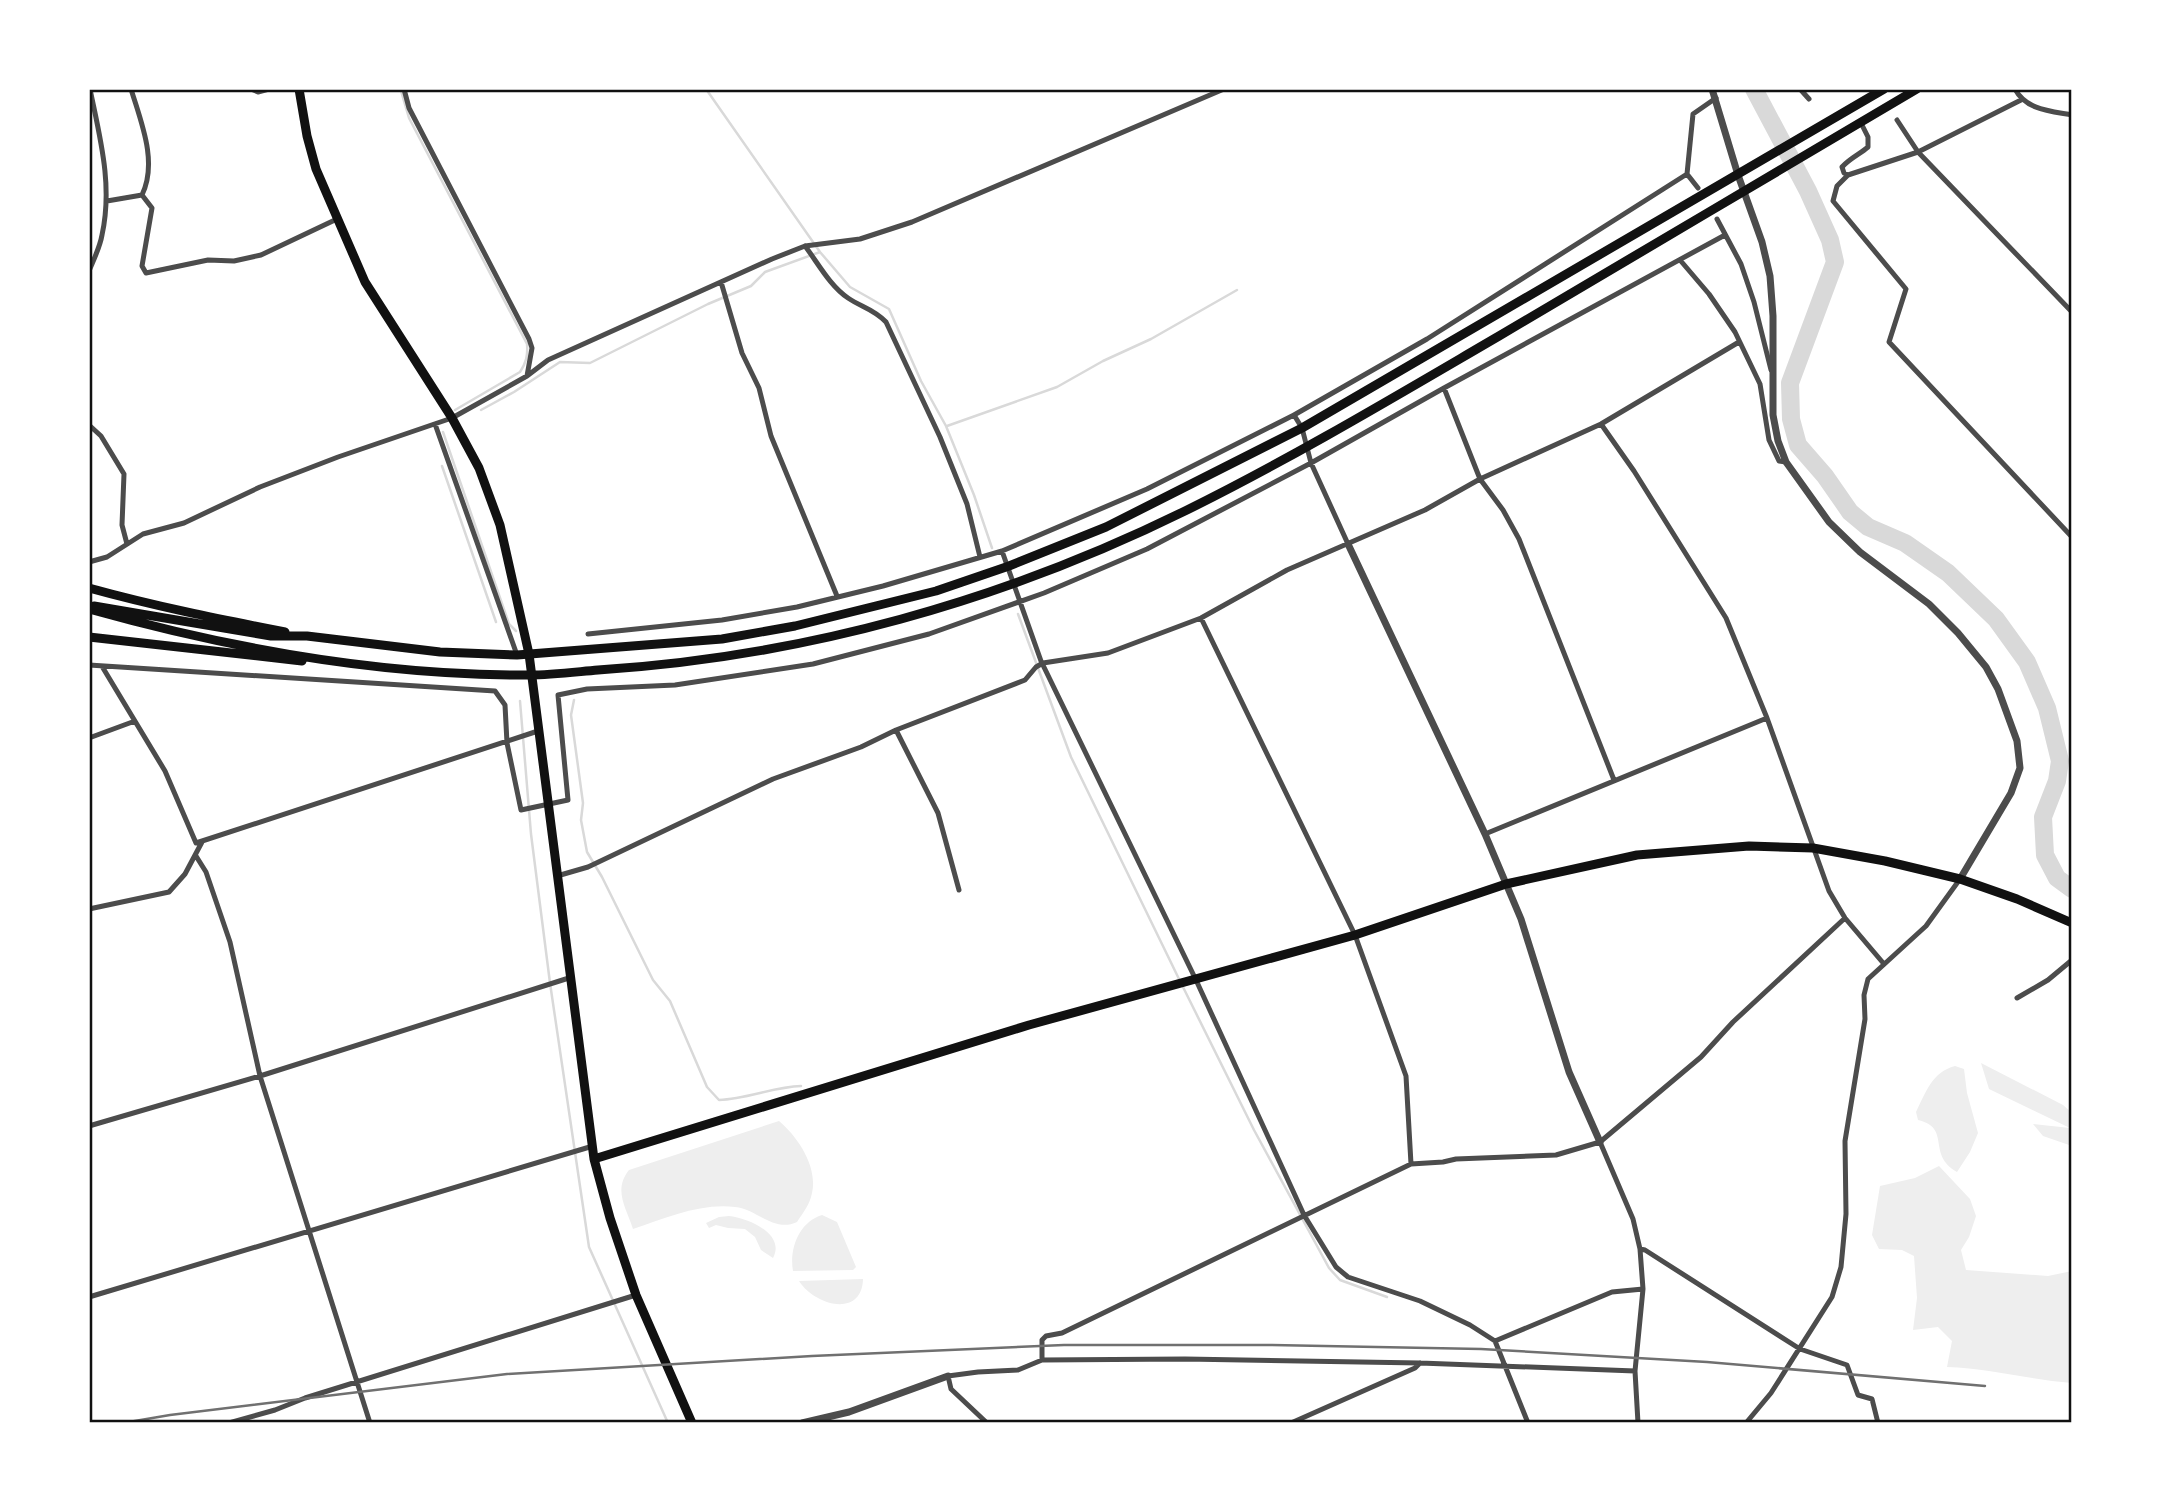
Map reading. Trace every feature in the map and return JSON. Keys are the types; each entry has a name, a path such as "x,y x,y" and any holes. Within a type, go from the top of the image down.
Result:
{"main road":[{"path":"299,89 316,169 365,282 452,418 479,468 500,525 529,654 594,1159 610,1218 636,1295 692,1423"},
{"path":"89,588 212,619 307,636 440,652 517,655 722,639 795,626 905,600 1009,566 1106,527 1301,428 1884,89"},
{"path":"89,637 287,661 531,675 673,666 800,644 910,618 1015,583 1184,512 1309,448 1917,89"},
{"path":"89,607 271,636 307,636"},
{"path":"89,607 203,639 324,662"},
{"path":"594,1159 1029,1025 1354,935 1506,884 1637,855 1749,846 1813,849 1885,861 1960,879 2017,899 2072,923"}],"street":[{"path":"131,89 150,164 149,181 142,195"},
{"path":"251,89 258,92 269,89"},
{"path":"404,89 409,107 529,339 532,348 527,376"},
{"path":"89,562 107,556 156,529 184,523 260,487 452,418 527,376 548,360 807,246 859,239 912,222 1224,89"},
{"path":"1712,89 1762,242 1770,276 1773,316 1773,415 1786,463 1829,522 1860,552 1929,604 1986,667 1998,689 2017,741 2020,768 2011,793 1960,879 1926,926 1868,979 1864,995 1865,1019 1845,1141 1846,1214 1842,1267 1832,1297 1771,1393 1746,1423"},
{"path":"1800,89 1809,99"},
{"path":"2015,89 2021,100 2041,109 2072,115"},
{"path":"89,271 102,237 107,201 107,177 90,90"},
{"path":"1699,188 1687,174 1693,114 1716,98"},
{"path":"2021,100 1919,152 1848,174 1838,186 1833,201 1906,289 1889,342 2072,537"},
{"path":"1897,120 1919,152 2072,312"},
{"path":"1848,174 1844,173 1842,167 1868,147 1868,137 1861,122"},
{"path":"587,634 722,620 797,607 883,586 1002,551 1147,489 1294,415 1427,339 1687,174"},
{"path":"107,201 142,195"},
{"path":"142,195 152,208 142,267 146,273 208,260 234,261 261,255 337,219"},
{"path":"1717,219 1741,264 1754,302 1773,378"},
{"path":"89,665 495,691 505,705 507,743 521,810 568,800 558,695 587,689 675,685 813,664 929,634 1044,593 1147,549 1311,463 1444,387 1725,235"},
{"path":"807,246 841,292 876,312 886,322 940,437 967,505 980,557"},
{"path":"1680,260 1709,293 1735,332 1760,384 1769,440 1779,461 1786,463"},
{"path":"721,282 743,353 759,388 771,436 837,596"},
{"path":"557,876 587,867 773,779 861,747 896,730 1025,680 1043,663 1108,653 1201,618 1287,570 1425,510 1480,479 1601,424 1739,342"},
{"path":"1444,387 1480,479 1503,510 1519,539 1614,780"},
{"path":"1294,415 1309,448 1311,463 1485,834 1521,919 1569,1072 1633,1219 1640,1249 1643,1289 1635,1371 1638,1423"},
{"path":"435,424 517,655"},
{"path":"1601,424 1634,471 1726,618 1767,718 1829,891 1845,918 1884,964"},
{"path":"89,425 101,436 124,474 122,524 127,544"},
{"path":"1002,551 1043,663 1196,980 1304,1215 1336,1267 1348,1277 1420,1301 1470,1325 1494,1341 1528,1423"},
{"path":"1201,618 1354,935 1406,1076 1411,1164"},
{"path":"103,667 165,771 196,843 538,731"},
{"path":"1485,834 1767,718"},
{"path":"89,738 135,721"},
{"path":"896,730 938,813 959,890"},
{"path":"89,909 169,892 185,874 202,842"},
{"path":"196,856 205,872 230,942 260,1076 370,1423"},
{"path":"1042,1360 1042,1339 1046,1336 1062,1333 1411,1164 1556,1154 1600,1142 1701,1057 1732,1022 1845,918"},
{"path":"2017,998 2048,980 2072,960"},
{"path":"89,1126 260,1076 572,978"},
{"path":"89,1297 593,1146"},
{"path":"1640,1249 1800,1349 1847,1365 1858,1395 1872,1399 1878,1423"},
{"path":"1494,1341 1612,1292 1643,1289"},
{"path":"229,1423 636,1295"},
{"path":"802,1423 849,1412 948,1376 1018,1370 1042,1360 1185,1359 1420,1363 1635,1371"},
{"path":"1291,1423 1415,1368 1420,1363"},
{"path":"948,1376 951,1389 987,1423"}],"shaded area":[{"path":"1981,1063 2063,1105 2072,1113 2072,1146 2043,1136 2033,1124 2070,1128 1989,1089"},
{"path":"1955,1066 1964,1069 1967,1093 1978,1133 1957,1172 1943,1157 1934,1129 1918,1120 1916,1112 1935,1078"},
{"path":"779,1121 805,1153 812,1173 811,1197 797,1222 781,1225 743,1209 722,1206 683,1212 633,1229 621,1192 624,1177 629,1170"},
{"path":"1939,1166 1970,1199 1976,1216 1961,1250 1966,1270 2048,1276 2072,1271 2072,1383 1947,1367 1952,1341 1938,1327 1913,1330 1917,1298 1914,1256 1902,1250 1879,1249 1872,1235 1880,1186 1915,1178"},
{"path":"822,1215 837,1222 856,1267 853,1270 793,1271 797,1237 807,1224"},
{"path":"729,1216 755,1224 770,1235 776,1249 773,1258 761,1250 755,1237 745,1229 716,1225 709,1228 706,1223"},
{"path":"863,1279 861,1291 855,1299 837,1304 816,1297 799,1281"}],"waterway":[{"path":"706,89 820,252 850,287 889,309 921,381 946,426 992,548"},
{"path":"1754,89 1808,191 1830,240 1835,262 1790,383 1791,419 1798,445 1825,476 1850,512 1868,527 1905,543 1948,573 1996,619 2027,662 2047,708 2060,761 2057,781 2043,817 2045,855 2057,878 2072,889"},
{"path":"401,91 409,118 527,344 526,359 520,372 455,410"},
{"path":"481,410 560,362 590,363 708,304 751,286 765,272 820,252"},
{"path":"947,426 1057,387 1103,361 1151,339 1237,290"},
{"path":"443,432 509,624 516,631"},
{"path":"442,466 496,622"},
{"path":"1018,614 1071,757 1179,979"},
{"path":"574,700 571,715 583,803 581,820 587,852 653,980 670,1001 707,1087 719,1100 801,1086"},
{"path":"520,701 531,834 589,1247 668,1423"},
{"path":"1182,985 1254,1130 1329,1268 1340,1280 1387,1297"}],"railway":[{"path":"123,1423 507,1374 812,1356 1064,1345 1481,1349 1707,1362 1985,1386"}]}
